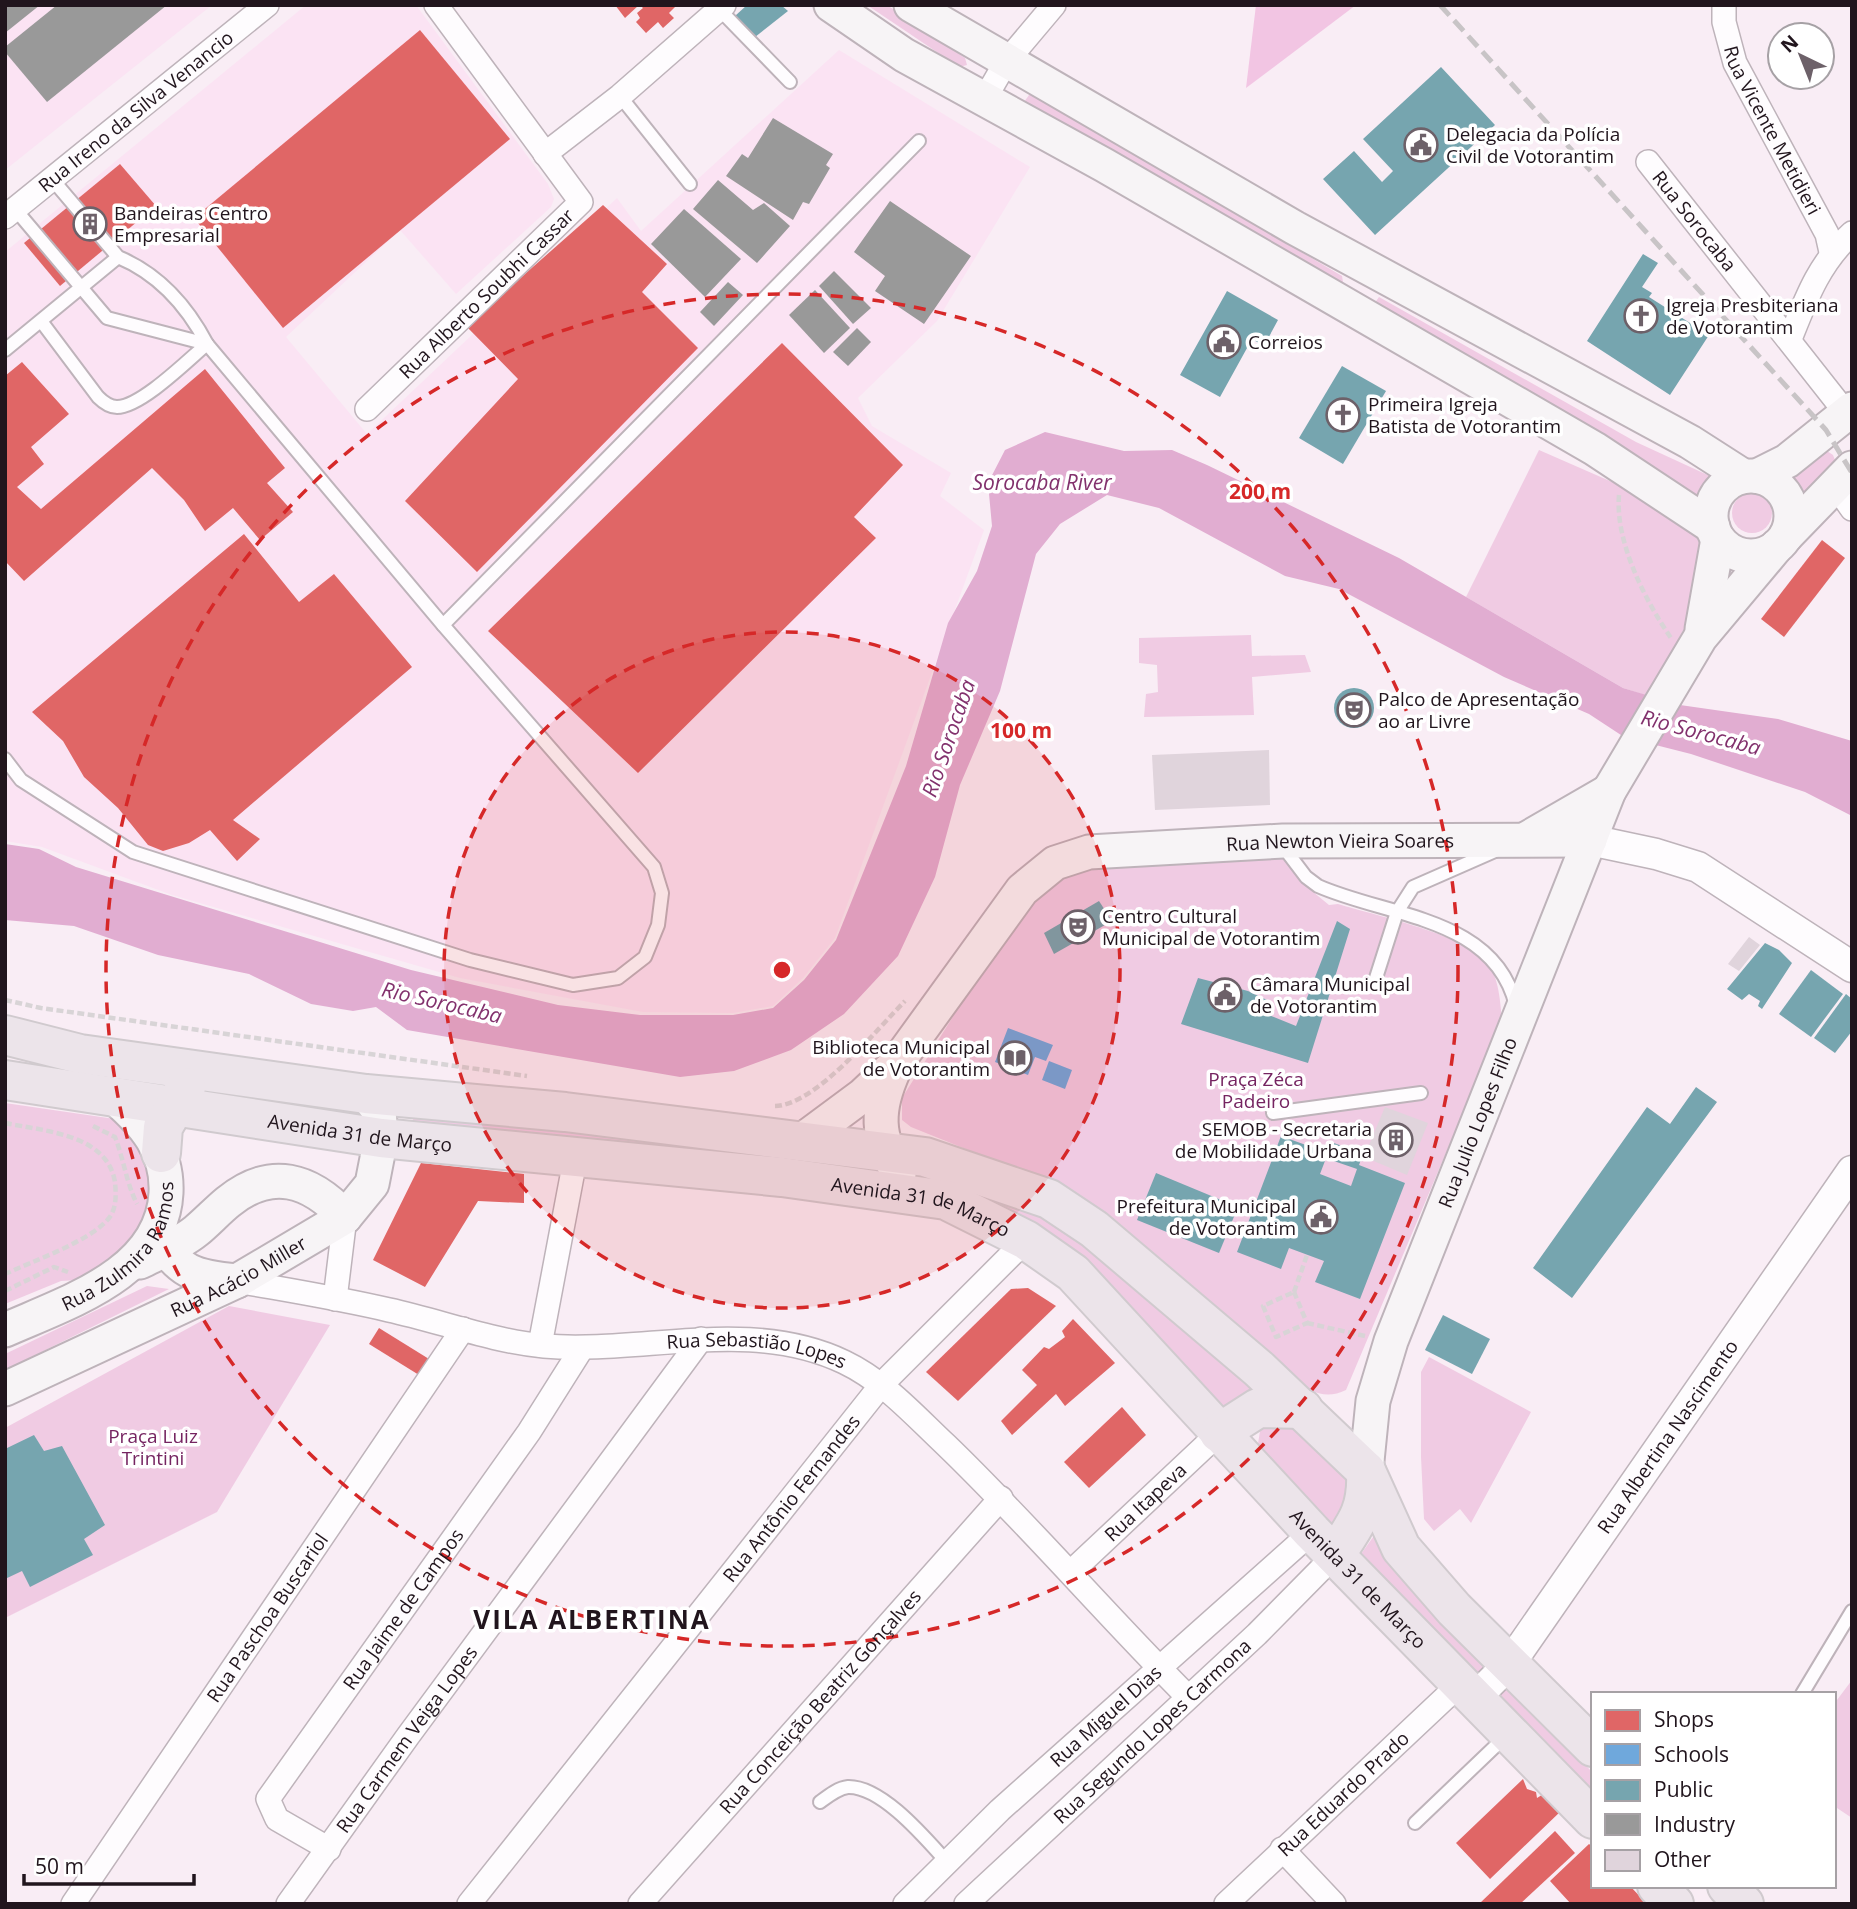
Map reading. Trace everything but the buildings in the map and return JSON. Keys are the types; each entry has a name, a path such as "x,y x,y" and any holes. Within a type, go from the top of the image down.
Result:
{"highway":[{"name":"Avenida 31 de Março","path":"5,1035 80,1054 366,1094 565,1112 925,1157 1049,1199 1114,1246 1303,1409 1366,1471 1401,1548 1454,1609 1511,1662 1591,1745"},
{"path":"161,1153 163,1127 172,1108 185,1088 207,1071"},
{"name":"Avenida 31 de Março","path":"5,1080 172,1108 381,1138 576,1155 946,1200 1026,1240 1073,1273 1323,1544 1591,1817"},
{"path":"1219,1433 1258,1408 1303,1409"},
{"path":"1323,1544 1360,1519 1367,1498 1366,1471"},
{"path":"1659,1888 1674,1904"},
{"path":"1729,1888 1744,1904"}],"main road":[{"path":"831,5 904,55 1104,165 1625,469 1716,533 1728,548 1752,556 1781,541 1846,487"},
{"path":"911,5 1372,270 1750,476 1780,487 1787,498 1791,524 1781,541 1694,648"},
{"path":"1351,310 1372,270"},
{"path":"1694,648 1716,533 1714,501 1731,481 1787,461 1845,421"},
{"name":"Rua Julio Lopes Filho","path":"1366,1471 1373,1401 1391,1341 1519,1015 1612,786 1694,648"},
{"path":"1525,840 1612,786"},
{"name":"Rua Newton Vieira Soares","path":"896,1065 1022,890 1055,863 1089,852 1279,841 1590,840"},
{"path":"801,1141 863,1095 896,1065"},
{"path":"896,1065 880,1110 886,1152 912,1195"},
{"name":"Rua Acácio Miller","path":"5,1389 237,1281 345,1217 372,1184 381,1138 379,1111 366,1094"},
{"name":"Rua Zulmira Ramos","path":"5,1330 74,1299 117,1275 155,1232 165,1215 166,1181 161,1153 139,1120 115,1098"},
{"name":"Rua Zulmira Ramos","path":"155,1232 195,1232 248,1188 283,1180 303,1184 329,1200 345,1217"},
{"path":"155,1232 174,1261 189,1273 209,1279 237,1281"}],"street":[{"name":"Rua Ireno da Silva Venancio","path":"10,213 267,5"},
{"name":"Rua Alberto Soubhi Cassar","path":"367,409 581,202 436,5"},
{"path":"984,100 1006,62 1054,5"},
{"name":"Rua Vicente Metidieri","path":"1724,5 1734,63 1827,234 1831,252"},
{"path":"545,154 620,96 722,7"},
{"name":"Rua Sorocaba","path":"1648,162 1790,339 1845,421"},
{"path":"1790,339 1816,276 1831,252 1852,233"},
{"name":"Rua Newton Vieira Soares","path":"1590,840 1699,867 1852,967"},
{"path":"540,1345 576,1155"},
{"name":"Rua Albertina Nascimento","path":"1469,1690 1511,1662 1852,1171"},
{"path":"335,1300 345,1217"},
{"name":"Rua Antônio Fernandes","path":"469,1904 882,1384 1026,1240"},
{"name":"Rua Sebastião Lopes","path":"237,1281 390,1310 540,1345 582,1348 701,1339 796,1345 844,1362 882,1384 1001,1498 1187,1696"},
{"name":"Rua Paschoa Buscariol","path":"74,1904 463,1329"},
{"name":"Rua Carmem Veiga Lopes","path":"288,1904 408,1736 701,1339"},
{"name":"Rua Jaime de Campos","path":"329,1849 277,1819 268,1799 528,1432 582,1348"},
{"name":"Rua Itapeva","path":"1070,1572 1219,1433"},
{"name":"Rua Conceição Beatriz Gonçalves","path":"640,1904 1001,1498"},
{"name":"Rua Miguel Dias","path":"905,1904 1000,1810 1158,1667 1323,1544"},
{"name":"Rua Segundo Lopes Carmona","path":"966,1904 1187,1696 1257,1634 1323,1544"},
{"name":"Rua Eduardo Prado","path":"1226,1904 1282,1849 1469,1690"},
{"path":"1282,1849 1334,1904"}],"lane":[{"path":"722,7 790,82"},
{"path":"620,96 690,184"},
{"path":"443,625 919,141"},
{"path":"5,758 21,780 134,852 470,960 573,985 618,978 645,957 658,925 662,893 654,867 443,625 207,344 192,314 162,284 133,263 118,257 52,179"},
{"path":"10,213 107,318 207,344"},
{"path":"5,350 118,257"},
{"path":"41,321 98,397 106,404 117,407 140,398 207,344"},
{"path":"5,779 21,780"},
{"path":"1374,981 1397,912 1413,887 1444,871 1525,840"},
{"path":"1279,841 1306,877 1318,886 1462,935 1486,951 1514,994 1519,1015"},
{"path":"1273,1113 1421,1093"},
{"path":"1803,1692 1852,1611"},
{"path":"1415,1823 1510,1733"},
{"path":"820,1802 846,1787 860,1789 904,1816 947,1862"}],"path":[{"path":"1625,469 1619,485 1617,519 1650,608 1671,638 1670,691"},
{"path":"5,1000 41,1008 539,1077"},
{"path":"761,1106 788,1105 817,1087 906,1000"},
{"path":"5,1123 91,1145 103,1153 113,1168 117,1196 110,1217 88,1234 5,1274"},
{"path":"86,1123 115,1137 125,1161 127,1184 155,1232"},
{"path":"1307,1255 1294,1292 1307,1323"},
{"path":"5,1291 54,1267 76,1275"},
{"path":"1294,1292 1263,1306 1276,1337 1307,1323 1391,1341"}],"shaded area":[{"path":"5,5 212,5 5,170"},
{"name":"Bandeiras Centro Empresarial","path":"306,5 416,5 548,184 554,199 551,207 456,294 400,230 286,337 367,434 617,198 641,231 839,50 1030,167 937,321 858,398 872,426 951,473 940,496 984,530 835,938 803,978 773,1006 733,1013 643,1012 460,978 172,895 42,847 5,841 5,252"},
{"path":"1256,5 1356,5 1246,88"}],"green space":[{"path":"867,5 887,5 965,58 967,65 959,67"},
{"path":"1029,95 1036,95 1342,276 1343,282 1339,285 1022,105"},
{"path":"1379,297 1636,442 1725,483 1717,490 1709,508 1374,304"},
{"path":"1821,447 1833,455 1837,465 1803,499 1794,484 1785,477"},
{"path":"1539,450 1619,485 1702,534 1686,625 1648,696 1623,688 1466,597"},
{"path":"1752,493 1766,499 1772,513 1766,527 1752,533 1738,527 1732,513 1738,499"},
{"path":"1251,635 1252,656 1305,655 1311,672 1252,677 1254,715 1144,717 1146,694 1158,692 1157,665 1139,663 1139,638"},
{"name":"Praça Zéca Padeiro","path":"1284,857 1301,882 1329,905 1338,904 1415,926 1472,950 1484,959 1493,972 1502,1020 1346,1390 1331,1394 1317,1393 1289,1379 1038,1178 911,1127 902,1120 902,1098 991,956 1030,903 1046,888 1090,866"},
{"path":"5,1103 115,1119 146,1152 156,1194 132,1250 78,1280 61,1281 5,1304"},
{"path":"413,1114 882,1166 877,1185 413,1127"},
{"path":"960,1175 1058,1217 1271,1393 1223,1418 973,1203"},
{"path":"147,1286 169,1289 5,1370 5,1354"},
{"name":"Praça Luiz Trintini","path":"229,1306 330,1325 217,1512 5,1618 5,1428"},
{"path":"1429,1357 1531,1412 1471,1523 1460,1509 1434,1531 1424,1519 1421,1457 1421,1372"},
{"path":"1264,1424 1290,1425 1346,1477 1352,1490 1337,1529 1258,1444"},
{"path":"1381,1526 1493,1669 1482,1679 1361,1554"},
{"path":"1504,1679 1591,1771 1591,1792 1491,1689"},
{"path":"1852,1680 1852,1818 1836,1807 1836,1701"}],"water":[{"name":"Sorocaba River","path":"1045,432 1124,451 1172,450 1207,465 1399,558 1623,688 1680,705 1778,719 1852,741 1852,816 1805,792 1691,754 1624,737 1589,714 1504,677 1339,589 1285,576 1159,508 1107,495 1060,524 1036,554 1000,691 960,785 935,877 898,956 844,1014 791,1050 734,1071 680,1077 407,1030 376,1007 353,1011 311,1004 249,974 158,955 74,926 5,920 5,844 39,849 76,867 411,970 558,1005 640,1015 733,1015 773,1008 804,980 836,940 906,766 948,623 977,571 992,526 988,483 1005,450"}],"railway":[{"path":"1440,5 1826,430 1852,473"}],"place":[{"name":"Delegacia da Polícia Civil de Votorantim","path":"1421,145"},
{"name":"Bandeiras Centro Empresarial","path":"90,224"},
{"name":"Igreja Presbiteriana de Votorantim","path":"1641,316"},
{"name":"Correios","path":"1224,342"},
{"name":"Primeira Igreja Batista de Votorantim","path":"1343,415"},
{"name":"Palco de Apresentação ao ar Livre","path":"1354,710"},
{"name":"Centro Cultural Municipal de Votorantim","path":"1078,927"},
{"name":"Câmara Municipal de Votorantim","path":"1225,995"},
{"name":"Biblioteca Municipal de Votorantim","path":"1015,1058"},
{"name":"SEMOB - Secretaria de Mobilidade Urbana","path":"1396,1140"},
{"name":"Prefeitura Municipal de Votorantim","path":"1321,1217"}],"district":[{"name":"VILA ALBERTINA","path":"592,1619"}],"water label":[{"name":"Rio Sorocaba","path":"1701,732"},
{"name":"Rio Sorocaba","path":"948,738"},
{"name":"Rio Sorocaba","path":"442,1002"}]}
